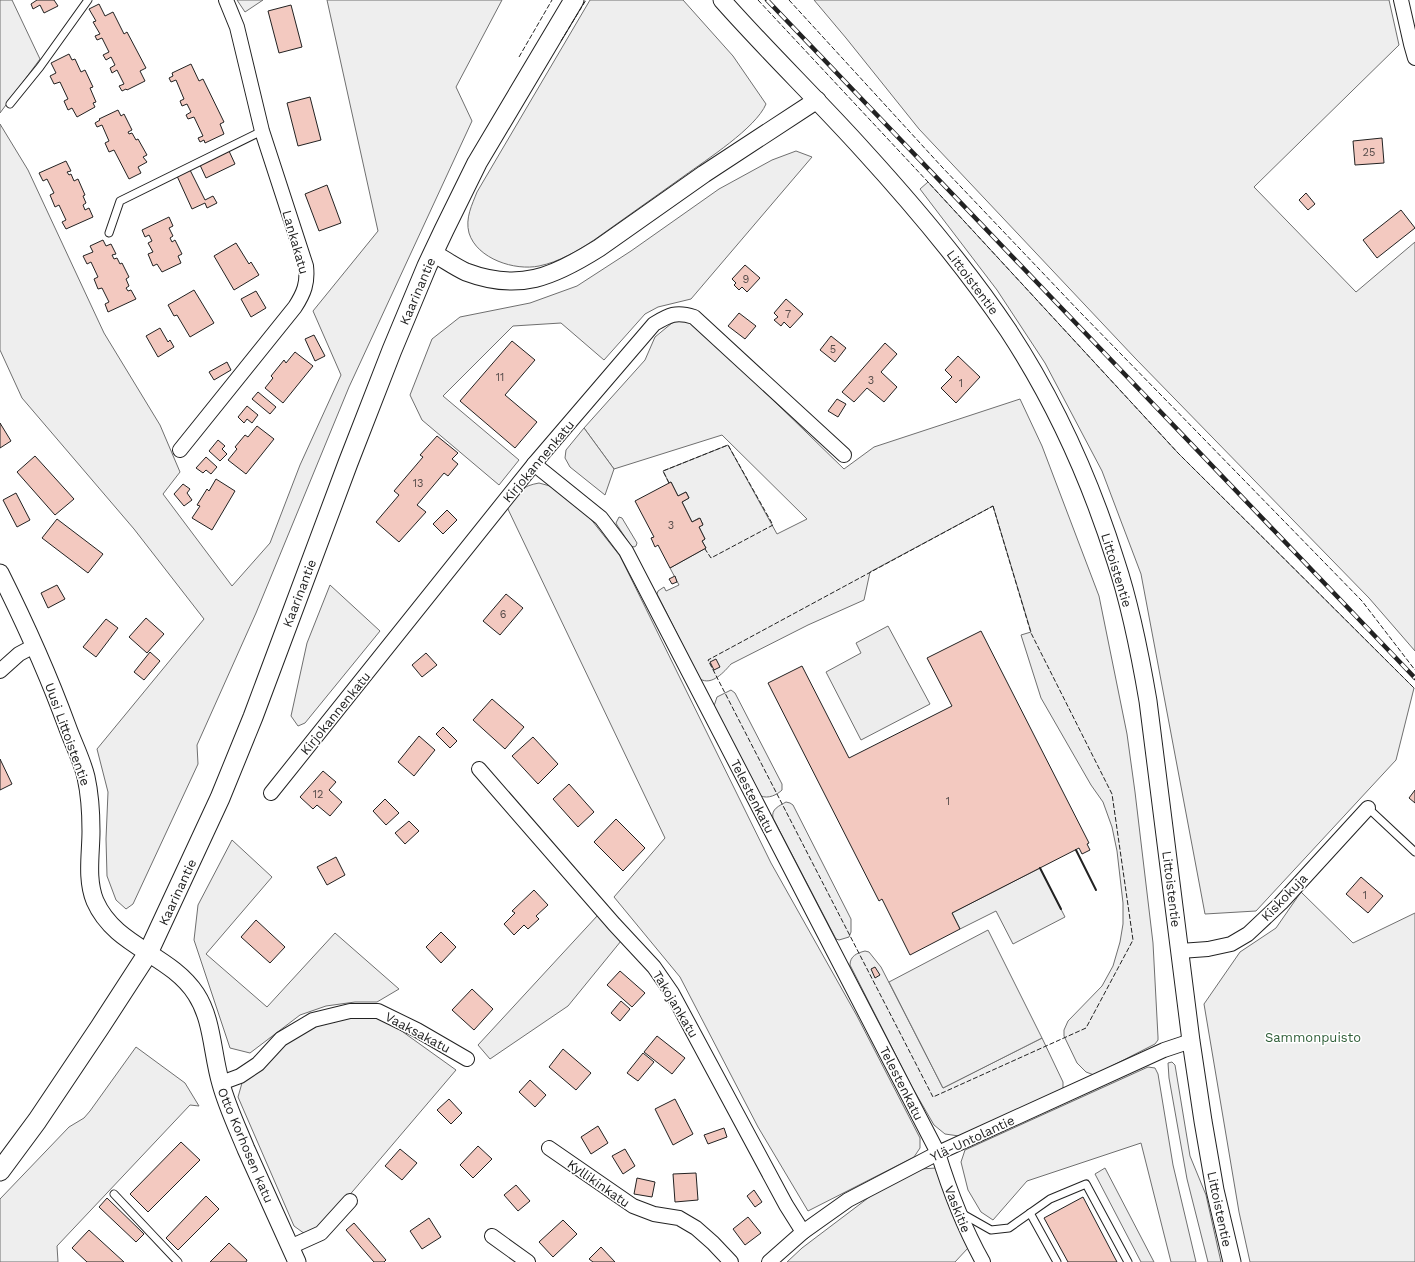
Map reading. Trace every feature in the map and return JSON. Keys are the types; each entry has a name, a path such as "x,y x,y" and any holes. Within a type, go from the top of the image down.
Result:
{"main road":[{"name":"Kaarinantie","path":"0,1171 37,1121 148,953 220,798 253,717 392,350 433,254 477,163 574,0"}],"street":[{"name":"Lankakatu","path":"180,450 295,307 304,293 307,275 262,131 237,27 226,0"},
{"name":"Littoistentie","path":"722,0 893,183 984,296 1008,331 1039,383 1061,424 1084,476 1116,562 1126,596 1148,701 1191,1042 1215,1190 1232,1262"},
{"path":"1401,0 1410,44 1415,58"},
{"path":"433,254 465,271 499,281 527,281 548,276 599,248 704,174 817,100"},
{"name":"Kirjokannenkatu","path":"271,793 534,464 654,324 669,315 682,313 694,317 844,455"},
{"name":"Telestenkatu","path":"534,464 601,518 626,551 938,1153"},
{"name":"Uusi Littoistentie","path":"0,573 57,699 86,776 90,801 90,869 94,898 100,912 111,926 119,934 148,953"},
{"path":"0,671 19,654 34,646"},
{"name":"Takojankatu","path":"479,769 614,924 654,966 672,993 786,1205 803,1232"},
{"name":"Kiskokuja","path":"1180,951 1208,949 1231,944 1248,934 1281,903 1368,808"},
{"name":"Otto Korhosen katu","path":"148,953 179,975 198,996 207,1019 220,1083 232,1116 294,1254"},
{"name":"Vaaksakatu","path":"220,1083 240,1076 258,1064 281,1039 313,1020 350,1011 378,1011 417,1030 467,1059"},
{"name":"Ylä-Untolantie","path":"769,1262 803,1232 848,1200 938,1153 1164,1050 1191,1042"},
{"name":"Kyllikinkatu","path":"549,1148 633,1206 654,1214 679,1218 696,1228 731,1262"},
{"name":"Vaskitie","path":"938,1153 950,1192 968,1234 983,1262"},
{"path":"294,1254 321,1233 350,1201"},
{"path":"492,1236 528,1262"}],"lane":[{"path":"10,104 40,67 88,0"},
{"path":"109,233 120,201 262,131"},
{"path":"1368,808 1415,852"},
{"path":"958,1211 991,1230 1009,1228 1050,1199 1086,1184 1128,1262"},
{"path":"114,1194 178,1262"},
{"path":"1030,1213 1057,1262"}],"green space":[{"path":"0,0 12,0 40,59 0,113"},
{"path":"237,0 263,0 245,12"},
{"path":"327,0 502,0 456,87 472,121 349,387 256,613 197,745 198,764 133,904 126,909 116,900 107,876 106,839 108,792 97,749 204,619 134,529 22,398 0,350 0,124 28,170 104,333 160,425 180,472 163,494 232,586 270,543 300,465 341,375 313,311 378,231"},
{"path":"590,0 683,0 733,56 766,104 761,113 752,123 730,143 588,244 568,256 539,266 519,267 508,265 488,256 473,242 468,227 470,212 477,192"},
{"path":"814,0 1389,0 1399,45 1254,187 1356,292 1415,242 1415,651 1369,598 1135,358 919,129"},
{"path":"796,151 812,157 691,299 658,307 645,314 604,360 561,323 513,326 443,396 519,460 499,485 422,420 410,395 432,339 460,317 530,303 577,286 631,251 719,189 772,160"},
{"path":"928,182 1178,453 1414,688 1396,760 1256,911 1205,914 1141,574 1102,471 1045,363 997,290 920,189"},
{"path":"681,318 694,323 844,469 874,447 1020,399 1042,446 1099,596 1127,734 1135,792 1153,943 1158,1037 1155,1044 1094,1075 1086,1072 1077,1063 1064,1036 1064,1030 1068,1021 1102,986 1113,966 1120,942 1123,924 1123,903 1117,851 1112,827 1103,802 1091,785 1041,698 1021,635 1031,632 993,506 870,572 864,600 808,625 731,664 721,674 709,681 700,679 657,594 658,591 664,587 666,591 679,585 670,568 706,548 702,541 705,539 699,527 703,524 699,518 692,522 682,502 689,498 686,492 678,496 671,482 669,483 663,471 728,445 777,534 807,519 722,435 614,469 584,428 645,360 655,337 672,323"},
{"path":"539,483 550,486 586,513 620,556 771,863 857,1016 920,1138 920,1148 914,1157 808,1211 758,1127 680,977 614,897 665,838 506,505 520,490"},
{"path":"619,517 622,518 637,543 636,546 631,546 617,525 616,523"},
{"path":"330,585 380,631 305,723 298,726 291,716 307,643"},
{"path":"731,690 735,693 782,784 782,790 775,795 769,797 761,796 714,706 717,697"},
{"path":"786,802 793,805 851,919 851,932 849,937 839,940 836,939 773,818 774,810"},
{"path":"232,840 272,877 206,954 267,1007 335,933 399,989 377,1002 355,1002 326,1006 300,1015 250,1053 230,1048 194,940 198,905"},
{"name":"Sammonpuisto","path":"1301,892 1353,943 1415,913 1415,1262 1250,1262 1239,1212 1204,1004 1240,952 1276,928"},
{"path":"598,915 621,941 568,1006 490,1059 478,1045"},
{"path":"865,951 869,952 881,967 943,1088 1042,1038 1063,1082 1063,1089 959,1136 945,1134 934,1125 912,1087 850,965 851,959 854,955"},
{"path":"351,1017 375,1017 396,1027 456,1070 347,1198 314,1232 305,1234 294,1226 238,1097 242,1083 280,1048 301,1034 320,1025"},
{"path":"136,1047 185,1083 199,1106 190,1105 57,1246 58,1262 0,1262 0,1199 69,1127 84,1118"},
{"path":"1172,1062 1175,1065 1190,1156 1206,1195 1221,1262 1208,1262 1187,1179 1169,1078 1168,1063"},
{"path":"1148,1067 1155,1068 1158,1074 1173,1165 1196,1262 1171,1262 1141,1143 1027,1181 993,1220 981,1212 968,1190 961,1162 965,1150"},
{"path":"936,1168 968,1248 955,1262 787,1262 802,1248 876,1192 921,1169"}],"shaded area":[{"path":"584,428 614,469 605,495 570,467 565,458 566,450"},
{"path":"888,626 930,704 861,740 826,672 861,653 856,643"},
{"path":"1040,868 1065,917 1013,944 996,911 960,929 952,913"},
{"path":"988,930 1042,1038 943,1088 889,982"},
{"path":"1105,1168 1154,1262 1141,1262 1095,1174"}],"building":[{"path":"37,0 54,0 58,6 44,13 40,5 33,9 31,4"},
{"path":"99,4 105,16 113,12 124,34 127,32 146,68 140,71 145,81 127,90 122,91 119,86 124,84 117,70 112,73 110,68 115,65 111,57 106,60 103,55 109,52 102,38 97,40 95,36 100,34 93,22 96,21 89,9"},
{"path":"291,5 302,47 279,53 268,11"},
{"path":"69,54 72,60 75,59 81,72 85,70 93,87 90,88 96,102 93,103 95,107 77,117 72,108 68,110 64,101 68,99 60,82 54,84 50,76 56,73 51,63"},
{"path":"191,64 199,81 203,79 224,122 220,124 224,134 205,143 204,140 200,142 198,138 203,136 194,117 188,119 186,115 191,112 187,104 182,106 180,101 184,99 176,80 171,82 169,78 173,76 172,73"},
{"path":"310,97 321,140 298,146 287,103"},
{"path":"118,110 121,116 124,114 132,130 128,132 129,134 132,133 136,140 138,139 147,155 143,157 147,162 138,167 141,173 129,179 114,150 109,152 105,143 109,141 102,125 97,127 95,123 100,120 99,119"},
{"path":"1382,138 1384,163 1355,165 1353,141"},
{"path":"229,151 235,164 206,178 200,165"},
{"path":"66,161 71,171 67,172 69,175 71,174 74,181 78,179 85,195 83,196 86,203 83,205 85,210 89,208 93,217 66,229 62,222 66,220 59,205 55,207 50,195 54,193 47,179 43,181 39,173"},
{"path":"190,170 205,200 213,196 217,203 207,208 205,203 192,209 177,176"},
{"path":"327,185 341,223 319,231 305,194"},
{"path":"1306,193 1315,204 1308,210 1299,200"},
{"path":"1401,210 1415,228 1377,258 1363,240"},
{"path":"169,217 173,226 169,228 173,236 170,238 172,242 175,240 182,254 178,256 181,263 162,272 157,264 153,266 148,254 153,252 148,243 152,241 149,235 145,237 142,230"},
{"path":"103,240 106,246 111,244 116,254 112,255 114,259 117,258 120,264 122,263 129,277 126,279 129,286 126,288 128,291 131,290 136,299 108,312 105,304 109,302 102,288 98,289 94,279 98,277 91,262 87,264 83,256 93,252 90,246"},
{"path":"236,243 249,264 251,262 259,275 234,290 214,256"},
{"path":"745,265 760,278 747,292 742,287 739,290 734,285 736,283 732,279"},
{"path":"194,290 214,323 190,337 177,315 174,316 168,305"},
{"path":"256,291 266,308 251,317 241,299"},
{"path":"786,299 803,314 790,328 784,322 781,326 774,320 778,317 774,313"},
{"path":"739,313 756,326 745,339 728,326"},
{"path":"160,328 168,342 170,340 174,347 158,357 146,336"},
{"path":"314,335 325,356 315,361 305,339"},
{"path":"831,336 846,348 835,362 820,350"},
{"path":"512,341 535,360 505,395 537,422 515,448 460,401"},
{"path":"885,343 897,354 881,372 897,387 884,402 867,388 854,402 842,392"},
{"path":"295,352 313,366 283,403 265,388 273,378 271,376 284,360 286,363"},
{"path":"958,356 980,377 956,403 941,388 952,377 945,370"},
{"path":"227,362 231,370 214,380 209,372"},
{"path":"258,392 276,407 270,414 252,399"},
{"path":"837,399 846,404 838,417 828,411"},
{"path":"247,406 258,415 252,423 247,419 244,423 238,417"},
{"path":"0,423 11,441 0,448"},
{"path":"257,426 274,439 246,474 228,460 237,449 235,447 245,435 248,437"},
{"path":"437,436 458,453 452,459 458,464 448,476 444,473 417,505 426,512 399,542 376,522 399,495 394,491 423,457 420,455"},
{"path":"218,440 225,446 222,449 227,454 220,461 209,451"},
{"path":"35,456 74,499 55,515 17,472"},
{"path":"206,457 217,467 211,474 206,470 203,473 196,468"},
{"path":"216,479 235,491 212,530 192,518 200,506 197,505 207,489 209,491"},
{"path":"671,482 678,496 686,492 689,498 682,502 692,522 700,518 703,525 699,527 705,539 702,541 706,548 670,568 658,545 655,547 651,538 654,537 635,501"},
{"path":"183,484 190,489 187,493 192,500 184,506 174,494"},
{"path":"16,493 30,520 17,527 3,500"},
{"path":"447,510 457,520 443,534 433,524"},
{"path":"57,519 103,554 88,573 42,538"},
{"path":"675,576 677,582 672,584 669,579"},
{"path":"57,585 65,599 48,608 41,593"},
{"path":"506,594 523,608 500,635 483,621"},
{"path":"146,618 164,634 147,653 129,637"},
{"path":"106,619 118,628 96,657 83,647"},
{"path":"981,631 1089,843 1087,844 1090,850 1082,854 1079,848 952,913 960,929 910,955 882,899 879,901 768,683 802,666 849,758 952,706 927,658"},
{"path":"150,652 160,661 144,680 134,672"},
{"path":"426,653 437,665 422,677 412,665"},
{"path":"716,659 720,667 714,670 710,662"},
{"path":"492,699 524,727 505,749 473,720"},
{"path":"443,727 457,741 450,748 436,734"},
{"path":"419,736 435,750 414,776 398,762"},
{"path":"533,737 558,764 538,784 512,756"},
{"path":"0,759 12,784 0,790"},
{"path":"323,771 336,782 329,790 342,802 330,816 317,805 313,809 300,797"},
{"path":"569,784 594,812 578,827 553,799"},
{"path":"1415,790 1415,803 1409,798"},
{"path":"385,799 399,813 386,825 373,811"},
{"path":"616,819 645,848 623,871 594,842"},
{"path":"409,821 419,831 405,844 395,833"},
{"path":"336,857 345,875 327,885 317,867"},
{"path":"1361,877 1383,896 1368,913 1346,894"},
{"path":"534,890 548,905 536,916 539,919 528,929 524,925 514,935 504,924 515,913 512,911"},
{"path":"256,920 285,947 270,963 241,937"},
{"path":"441,932 456,947 441,963 426,947"},
{"path":"875,967 880,975 875,978 871,969"},
{"path":"620,971 645,993 632,1007 607,985"},
{"path":"472,989 493,1009 474,1030 452,1010"},
{"path":"621,1001 630,1009 620,1021 611,1013"},
{"path":"657,1036 685,1058 672,1074 644,1052"},
{"path":"563,1049 591,1073 576,1090 549,1067"},
{"path":"643,1053 654,1062 638,1081 627,1073"},
{"path":"530,1080 546,1095 535,1107 519,1092"},
{"path":"449,1099 462,1113 451,1124 437,1110"},
{"path":"675,1099 693,1134 673,1145 655,1109"},
{"path":"598,1126 608,1143 591,1154 581,1137"},
{"path":"724,1128 727,1137 708,1144 704,1135"},
{"path":"181,1142 200,1160 148,1212 130,1194"},
{"path":"478,1146 492,1159 473,1178 460,1165"},
{"path":"400,1149 417,1163 402,1180 385,1166"},
{"path":"625,1149 635,1166 623,1174 612,1156"},
{"path":"696,1173 698,1200 675,1202 673,1174"},
{"path":"637,1178 655,1182 652,1197 634,1194"},
{"path":"516,1185 530,1201 518,1211 504,1195"},
{"path":"754,1190 762,1202 755,1207 747,1196"},
{"path":"206,1196 219,1209 178,1250 166,1238"},
{"path":"1083,1197 1117,1262 1068,1262 1044,1218"},
{"path":"107,1198 144,1234 136,1242 99,1207"},
{"path":"748,1217 761,1233 745,1245 733,1229"},
{"path":"429,1218 441,1237 422,1249 410,1231"},
{"path":"563,1220 577,1234 553,1257 539,1242"},
{"path":"354,1223 386,1260 384,1262 374,1262 346,1230"},
{"path":"89,1230 124,1262 87,1262 72,1248"},
{"path":"229,1243 247,1260 246,1262 210,1262"},
{"path":"601,1247 615,1262 593,1262 589,1259"}],"railway":[{"path":"767,0 1415,678"}],"fence":[{"path":"519,57 552,0"},
{"path":"561,41 586,0"},
{"path":"758,0 1178,453 1415,689"},
{"path":"789,0 942,167 1079,311 1362,601 1415,670"},
{"path":"669,483 663,471 728,445 773,525 711,558 705,549"},
{"path":"993,506 1031,633 1112,794 1133,940 1086,1028 933,1097 708,660 993,506"}],"wall":[{"path":"1076,850 1096,890"},
{"path":"1040,868 1061,909"}]}
